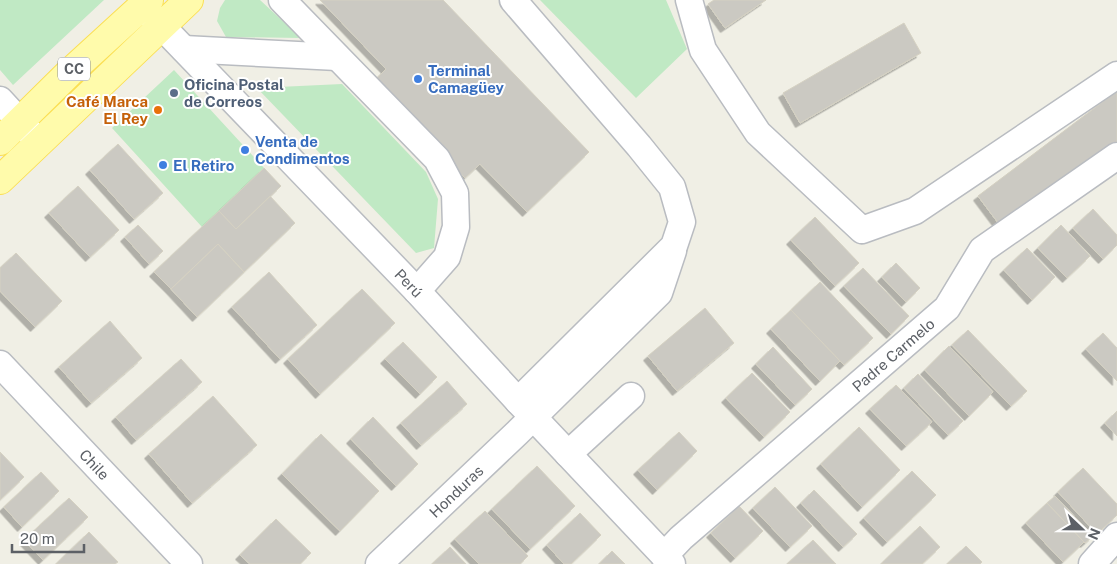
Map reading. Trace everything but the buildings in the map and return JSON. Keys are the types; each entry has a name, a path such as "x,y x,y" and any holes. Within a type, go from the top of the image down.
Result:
{"main road":[{"name":"CC","path":"0,180 189,0"},
{"name":"CC","path":"0,141 69,73 146,3"}],"street":[{"path":"282,0 437,159 455,193 456,227 447,257 417,291"},
{"name":"Honduras","path":"379,564 525,409 659,293 682,222 672,187 639,146 512,0"},
{"path":"689,0 703,50 758,133 862,230 915,211 1117,74"},
{"name":"Perú","path":"146,3 161,26 417,291 525,409 668,560"},
{"path":"184,49 337,57"},
{"path":"0,100 39,142"},
{"name":"Padre Carmelo","path":"668,560 681,538 947,308 982,250 1117,156"},
{"name":"Chile","path":"0,364 189,564"},
{"path":"568,454 631,396"},
{"path":"1092,564 1117,536"}],"green space":[{"path":"0,0 104,0 13,85 0,70"},
{"path":"225,0 260,0 301,38 226,37 217,21 220,8"},
{"path":"540,0 666,0 687,49 636,98"},
{"path":"174,70 264,168 202,227 112,128"},
{"path":"342,84 426,172 438,199 434,248 416,253 257,88"}],"place":[{"name":"Terminal Camagüey","path":"418,79"},
{"name":"Oficina Postal de Correos","path":"174,93"},
{"name":"Café Marca El Rey","path":"158,110"},
{"name":"Venta de Condimentos","path":"245,150"},
{"name":"El Retiro","path":"163,165"}]}
